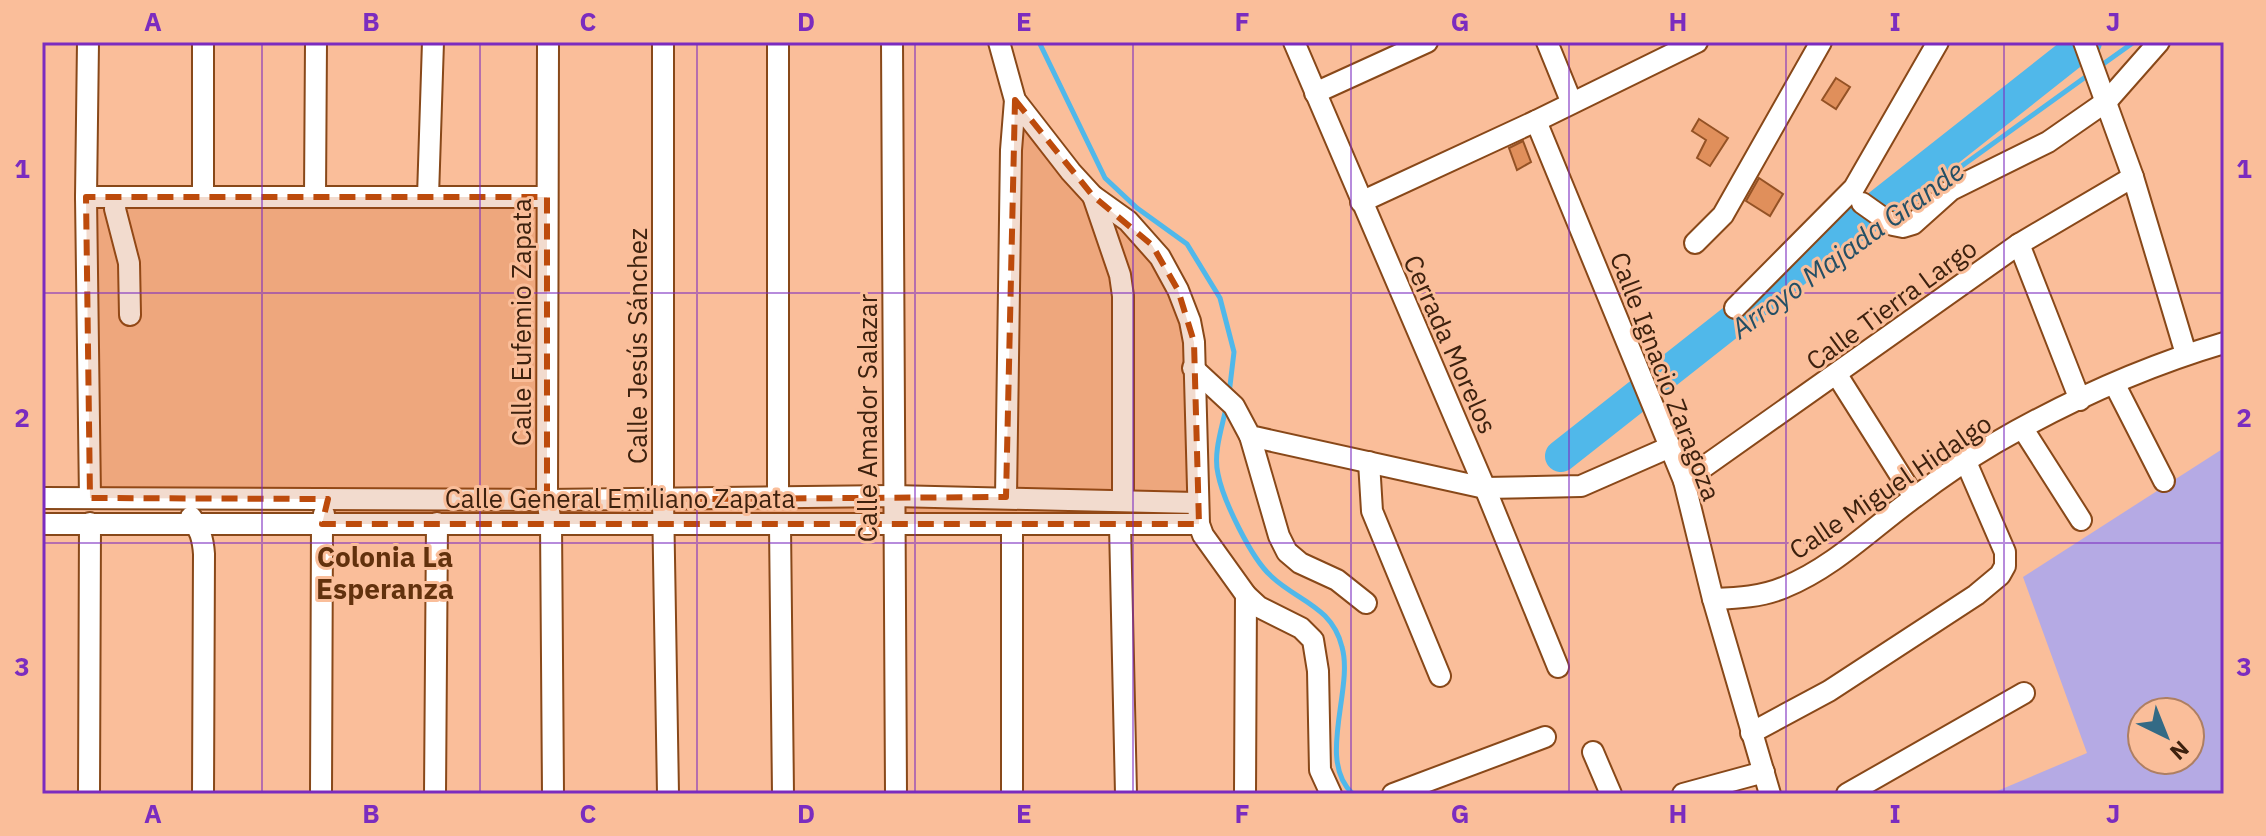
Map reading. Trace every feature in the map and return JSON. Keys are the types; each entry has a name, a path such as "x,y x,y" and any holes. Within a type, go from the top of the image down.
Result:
{"street":[{"path":"88,42 86,197 90,498"},
{"path":"203,42 203,196"},
{"path":"315,195 316,42"},
{"path":"428,196 433,42"},
{"name":"Calle Eufemio Zapata","path":"548,42 547,500 551,523 553,794"},
{"name":"Calle Jesús Sánchez","path":"663,42 663,499 668,794"},
{"path":"778,42 778,497"},
{"name":"Calle Amador Salazar","path":"892,42 896,794"},
{"path":"999,42 1015,100 1011,150 1006,497"},
{"name":"Cerrada Morelos","path":"1294,42 1485,488 1558,667"},
{"path":"1315,93 1427,42"},
{"path":"1547,42 1571,101"},
{"path":"1361,202 1536,121 1663,49 1697,42"},
{"path":"1695,243 1723,215 1821,42"},
{"path":"1735,308 1854,188 1938,42"},
{"path":"2084,42 2133,177 2186,354"},
{"path":"1862,203 1893,225 1903,227 1913,224 1951,190 2048,142 2107,101 2159,42"},
{"path":"1015,100 1093,196 1128,221 1160,257 1178,290 1194,342 1196,503 1199,524 1203,535 1246,595 1272,615 1301,628 1316,646 1319,762 1322,778 1331,794"},
{"name":"Calle Ignacio Zaragoza","path":"1536,121 1684,481 1713,599 1770,794"},
{"name":"Calle Tierra Largo","path":"1684,481 2019,244 2133,177"},
{"path":"1093,196 1120,275 1123,296 1123,500"},
{"path":"86,197 547,197"},
{"path":"116,197 115,209 129,263 130,315"},
{"path":"2019,244 2080,400"},
{"name":"Calle Miguel Hidalgo","path":"1713,599 1756,596 1785,587 1825,566 1914,497 2023,429 2080,400 2186,354 2224,343"},
{"path":"1193,368 1234,406 1250,436 1279,536 1287,552 1300,563 1337,580 1366,603"},
{"path":"1837,375 1914,497"},
{"path":"2115,385 2164,481"},
{"path":"2023,429 2081,520"},
{"path":"1250,436 1485,488 1581,486 1670,447"},
{"path":"1369,462 1372,511 1440,676"},
{"path":"1751,733 1829,691 1992,583 2005,566 2005,552 1966,462"},
{"name":"Calle General Emiliano Zapata","path":"42,498 547,500 893,496 1196,503"},
{"path":"174,498 197,525 204,554 203,794"},
{"path":"321,794 322,524 327,499"},
{"path":"89,794 90,523"},
{"path":"435,794 437,523"},
{"name":"Calle General Emiliano Zapata","path":"42,524 1199,524"},
{"path":"1012,524 1012,794"},
{"path":"1120,525 1126,794"},
{"path":"780,526 783,794"},
{"path":"1245,794 1246,595"},
{"path":"1847,794 2024,693"},
{"path":"1393,794 1545,737"},
{"path":"1593,752 1611,794"},
{"path":"1683,794 1764,772"}],"highlighted area":[{"path":"1015,100 1093,196 1152,245 1178,290 1194,342 1199,524 322,524 328,499 90,498 86,197 547,197 547,500 1006,497"}],"shaded area":[{"path":"2224,448 2224,794 1990,794 2087,753 2023,577"}],"building":[{"path":"1836,78 1850,87 1836,109 1822,100"},
{"path":"1699,119 1728,138 1710,166 1697,158 1706,140 1692,131"},
{"path":"1523,141 1531,162 1517,170 1509,148"},
{"path":"1759,178 1783,194 1770,216 1746,201"}],"waterway":[{"path":"1039,42 1105,178 1137,208 1187,244 1220,298 1234,352 1229,394"},
{"path":"1561,456 2086,42"},
{"name":"Arroyo Majada Grande","path":"2099,67 2134,42"},
{"name":"Arroyo Majada Grande","path":"1891,217 2091,73"},
{"name":"Arroyo Majada Grande","path":"1652,391 1883,223"},
{"name":"Arroyo Majada Grande","path":"1561,456 1644,397"},
{"path":"1226,408 1217,466 1221,485 1239,528 1263,568 1281,585 1322,613 1337,633 1342,647 1344,683 1336,744 1337,763 1342,780 1353,794"}],"district":[{"name":"Colonia La Esperanza","path":"385,572"}]}
